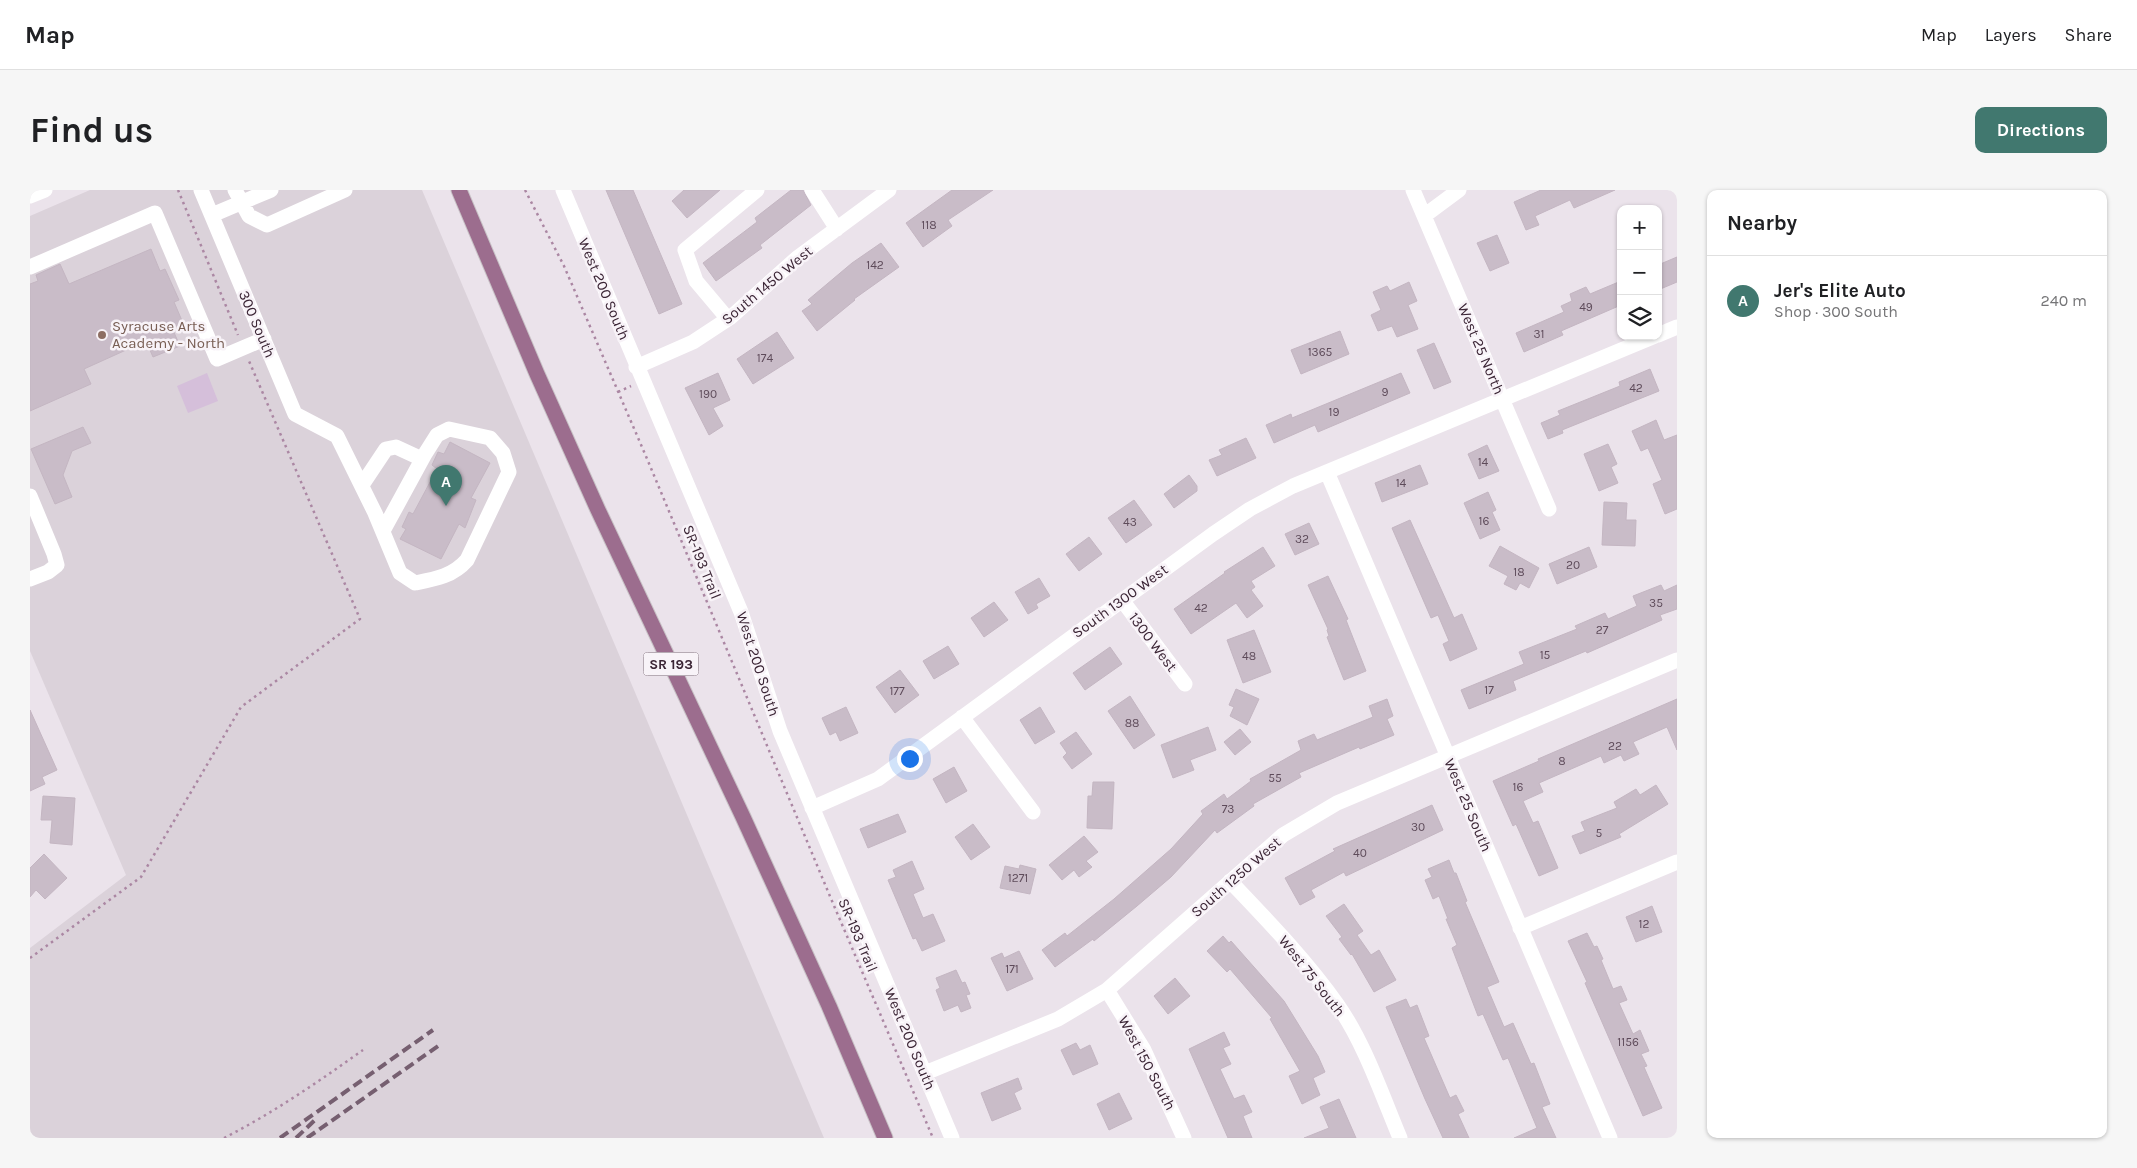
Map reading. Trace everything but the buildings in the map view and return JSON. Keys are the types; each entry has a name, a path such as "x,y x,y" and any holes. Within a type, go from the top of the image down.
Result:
{"main road":[{"name":"SR 193","path":"459,190 537,374 598,510 751,835 829,1006 885,1138"}],"street":[{"path":"30,196 46,190"},
{"name":"300 South","path":"201,190 295,414 337,436 362,484"},
{"path":"212,215 238,196 272,190"},
{"path":"238,196 249,216 267,225 345,190"},
{"name":"West 200 South","path":"563,190 636,367 741,612 780,731 952,1138"},
{"path":"728,320 696,281 685,250 757,190"},
{"path":"812,190 837,229"},
{"name":"South 1450 West","path":"636,367 693,342 728,320 797,258 889,190"},
{"name":"West 25 North","path":"1413,190 1549,509"},
{"path":"1424,216 1459,190"},
{"path":"30,266 155,213 216,359 264,339"},
{"name":"South 1300 West","path":"1662,335 1676,331"},
{"name":"South 1300 West","path":"812,808 878,779 1250,508 1293,486 1647,340"},
{"path":"383,531 437,435 449,429 490,438 503,453 509,472 468,560 459,569 442,578 415,583 400,573 362,484 386,449 396,447 422,459"},
{"name":"West 25 South","path":"1327,472 1610,1138"},
{"path":"30,496 54,554 57,566 48,572 30,578"},
{"name":"1300 West","path":"1122,600 1185,684"},
{"name":"South 1250 West","path":"925,1073 1058,1019 1107,990 1283,835 1337,803 1677,660"},
{"path":"962,717 1033,812"},
{"path":"1520,928 1677,862"},
{"name":"West 75 South","path":"1230,881 1301,957 1338,1005 1365,1054 1400,1138"},
{"name":"West 150 South","path":"1107,990 1144,1050 1184,1138"}],"path":[{"path":"30,958 141,877 241,707 360,619 178,190"},
{"name":"SR-193 Trail","path":"525,190 564,266 934,1138"},
{"path":"618,392 631,386"},
{"path":"224,1138 258,1121 317,1084 362,1050"}],"shaded area":[{"path":"90,190 422,190 824,1138 30,1138 30,948 126,875 30,651 30,216"},
{"path":"207,373 218,401 188,413 177,386"}],"railway":[{"path":"280,1138 433,1030"},
{"path":"307,1138 441,1044"},
{"path":"296,1138 315,1120"}],"place":[{"name":"Syracuse Arts Academy - North","path":"102,335"},
{"name":"Jer's Elite Auto","path":"446,506"}]}
